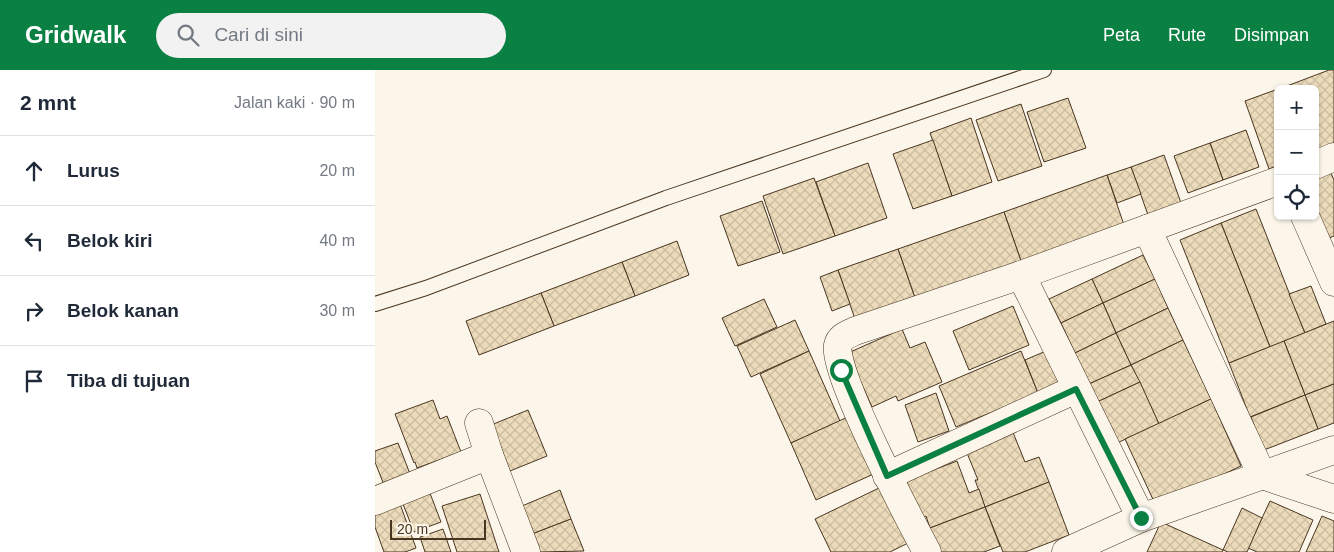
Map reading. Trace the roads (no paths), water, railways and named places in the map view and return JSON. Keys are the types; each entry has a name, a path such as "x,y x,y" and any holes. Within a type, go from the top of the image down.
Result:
{"street":[{"path":"1319,163 1334,157"},
{"path":"927,552 887,476 841,370 837,347 841,338 855,331 1021,275 1274,182"},
{"path":"1307,220 1334,282"},
{"path":"1147,229 1262,475 1334,499"},
{"path":"1021,275 1141,518"},
{"path":"887,476 1076,389"},
{"path":"479,423 489,455 526,552"},
{"path":"1075,551 1141,518 1334,450"},
{"path":"375,501 489,455"}],"lane":[{"path":"375,304 425,288 666,198 1044,70"}]}
